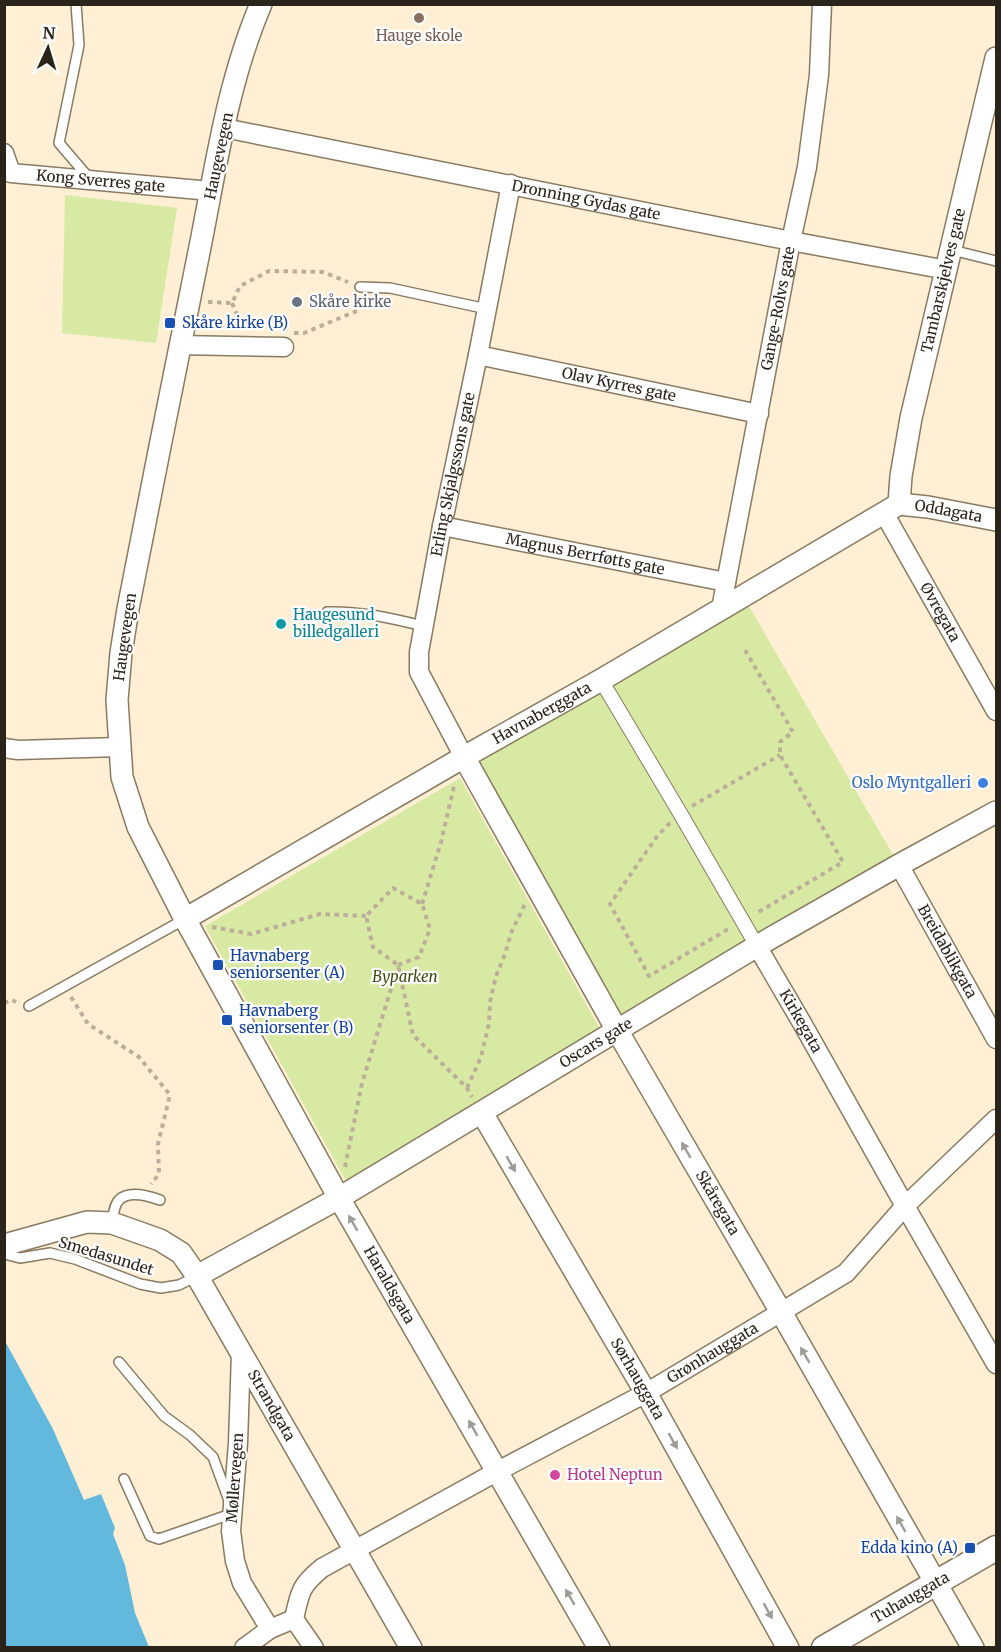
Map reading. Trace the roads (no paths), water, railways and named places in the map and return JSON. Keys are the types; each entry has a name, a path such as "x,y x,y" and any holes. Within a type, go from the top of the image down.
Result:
{"main road":[{"name":"Tuhauggata","path":"824,1647 996,1548"}],"street":[{"name":"Haugevegen","path":"185,919 138,827 122,777 117,700 128,609 179,345 224,128 249,34 261,4"},
{"name":"Gange-Rolvs gate","path":"721,609 812,138 819,75 822,4"},
{"name":"Tambarskjelves gate","path":"892,508 996,58"},
{"name":"Dronning Gydas gate","path":"224,128 791,241 949,260"},
{"name":"Kong Sverres gate","path":"4,153 7,174 211,191"},
{"name":"Erling Skjalgssons gate","path":"465,757 419,672 419,652 442,526 512,184"},
{"path":"179,345 284,340"},
{"name":"Olav Kyrres gate","path":"478,355 759,414"},
{"name":"Oddagata","path":"892,508 928,507 996,520"},
{"name":"Havnaberggata","path":"185,919 601,681 892,508"},
{"name":"Øvregata","path":"892,508 996,711"},
{"name":"Magnus Berrføtts gate","path":"442,526 726,582"},
{"name":"Kirkegata","path":"601,681 802,1023 996,1364"},
{"path":"4,748 18,750 119,747"},
{"name":"Skåregata","path":"465,757 618,1032 973,1647"},
{"name":"Oscars gate","path":"197,1276 339,1198 618,1032 757,946 996,812"},
{"name":"Breidablikgata","path":"899,865 996,1039"},
{"name":"Haraldsgata","path":"185,919 339,1198 599,1647"},
{"name":"Sørhauggata","path":"482,1113 646,1393 788,1647"},
{"name":"Grønhauggata","path":"355,1551 498,1471 646,1393 846,1273 905,1206 996,1119"},
{"name":"Strandgata","path":"4,1245 87,1222 112,1223 160,1240 181,1253 197,1276 411,1647"},
{"name":"Møllervegen","path":"241,1353 238,1443 231,1531 242,1583 270,1629"},
{"path":"314,1647 294,1619 302,1587 322,1568 355,1551"},
{"path":"244,1647 270,1629 294,1619"}],"lane":[{"path":"76,4 79,45 59,143 90,180"},
{"path":"949,260 996,261"},
{"path":"360,287 390,288 487,309"},
{"path":"327,612 347,611 423,626"},
{"path":"29,1006 185,919"},
{"path":"112,1223 119,1199 128,1195 160,1200"},
{"name":"Smedasundet","path":"4,1254 20,1258 50,1253 75,1259 140,1284 161,1288 179,1285 197,1276"},
{"path":"119,1362 164,1416 190,1435 213,1457 228,1498 231,1514 159,1539 150,1536 124,1479"}],"water":[{"path":"5,1341 53,1429 84,1500 101,1494 115,1528 113,1534 125,1565 135,1613 149,1647 5,1647"}],"place":[{"name":"Hauge skole","path":"419,18"},
{"name":"Skåre kirke","path":"297,302"},
{"name":"Skåre kirke (B)","path":"170,323"},
{"name":"Haugesund billedgalleri","path":"281,624"},
{"name":"Oslo Myntgalleri","path":"983,783"},
{"name":"Havnaberg seniorsenter (A)","path":"218,965"},
{"name":"Havnaberg seniorsenter (B)","path":"227,1020"},
{"name":"Hotel Neptun","path":"555,1475"},
{"name":"Edda kino (A)","path":"970,1548"}],"park label":[{"name":"Byparken","path":"405,977"}]}
